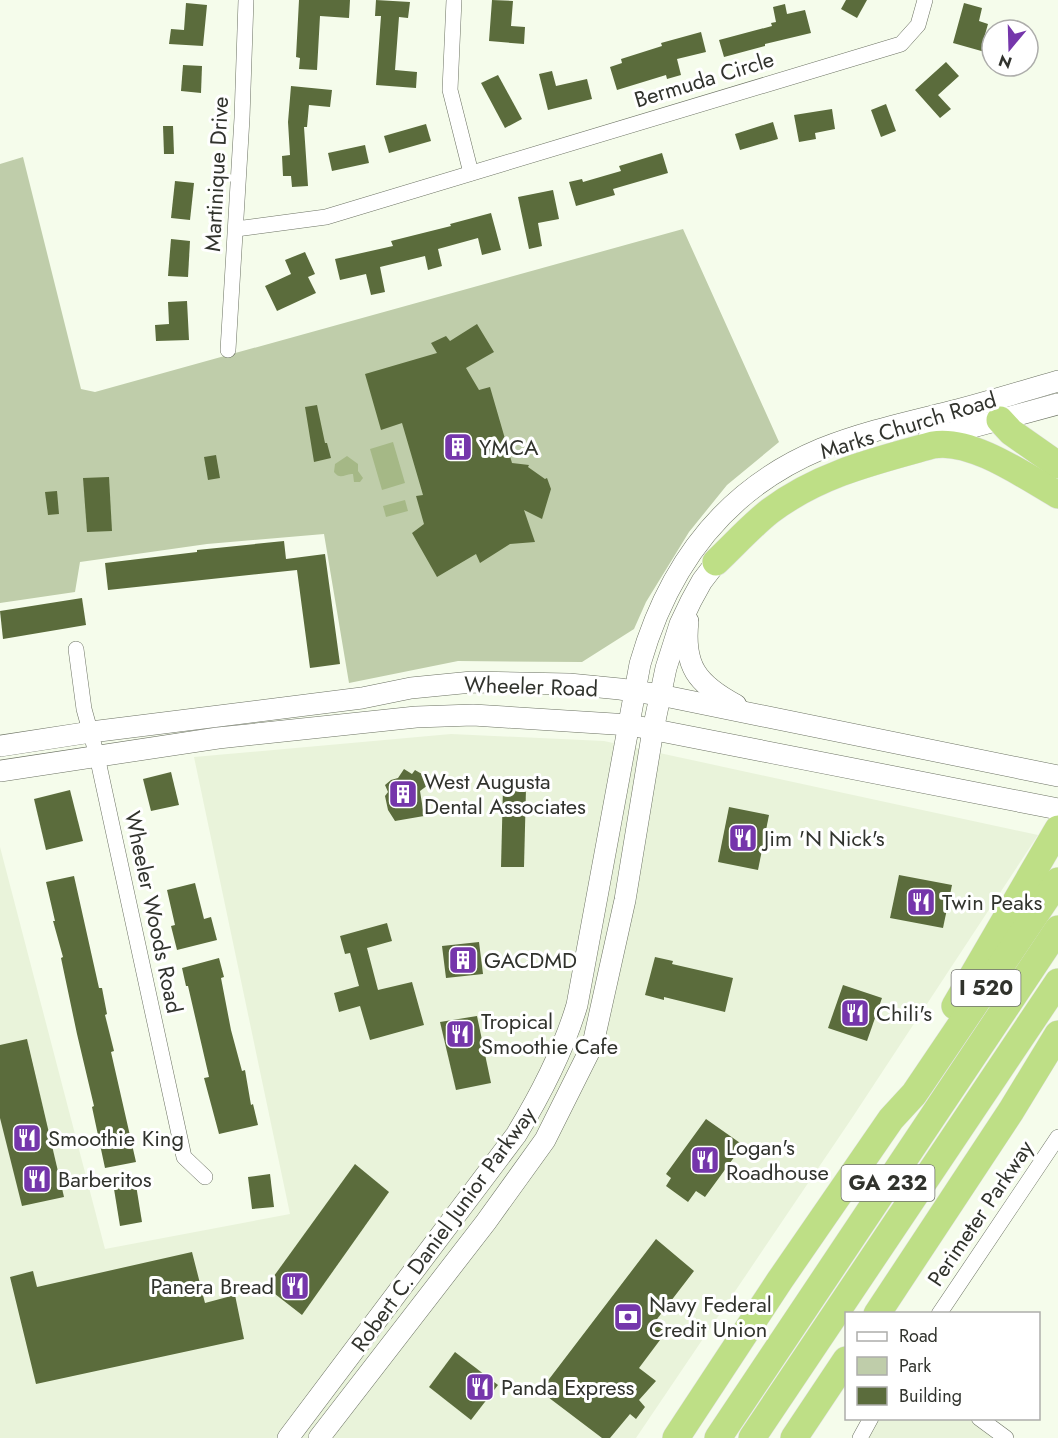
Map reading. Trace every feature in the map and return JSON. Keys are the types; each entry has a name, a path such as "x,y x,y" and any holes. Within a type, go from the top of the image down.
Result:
{"highway":[{"path":"996,410 1011,432 1058,465"},
{"path":"996,410 1001,453 1006,461 1024,476"},
{"path":"716,562 770,512 817,482 839,472 945,442 960,445 1058,495"},
{"path":"891,1119 903,1087 938,1034 1055,815"},
{"name":"I 520","path":"676,1438 760,1309 891,1119 914,1094 1058,881"},
{"name":"GA 232","path":"718,1438 1058,929"},
{"name":"GA 232","path":"752,1438 1058,982"},
{"path":"878,1312 1011,1111 1058,1034"},
{"path":"1011,1111 1058,1057"},
{"path":"794,1438 845,1362"}],"street":[{"name":"Martinique Drive","path":"228,350 246,0"},
{"path":"454,0 450,90 471,173"},
{"name":"Bermuda Circle","path":"236,229 326,217 901,44 918,25 925,0"},
{"name":"Marks Church Road","path":"653,730 672,646 691,601 716,562 746,524 787,490 831,468 996,410 1058,381"},
{"name":"Marks Church Road","path":"630,725 635,692 657,612 679,570 707,531 747,492 780,470 822,448 890,427 996,410 1058,404"},
{"path":"691,601 686,638 688,661 701,680 718,695 752,714"},
{"name":"Wheeler Woods Road","path":"76,649 84,709 97,756 184,1157 205,1177"},
{"name":"Wheeler Road","path":"0,746 91,732 362,698 411,688 472,682 569,684 660,695 1058,776"},
{"name":"Wheeler Road","path":"0,771 218,738 416,717 473,715 630,725 762,749 1055,815"},
{"name":"Robert C. Daniel Junior Parkway","path":"288,1438 509,1145 541,1094 569,1033 577,1005 630,725"},
{"name":"Robert C. Daniel Junior Parkway","path":"319,1438 486,1222 545,1140 594,1044 626,900 653,730"},
{"name":"Perimeter Parkway","path":"940,1312 1058,1137"},
{"path":"860,1438 870,1420"},
{"path":"980,1420 1006,1438"}],"shaded area":[{"path":"393,442 405,483 382,490 370,449"},
{"path":"347,456 358,464 358,471 363,478 360,482 354,482 353,474 341,476 334,472 335,464"},
{"path":"405,500 408,511 386,517 383,506"},
{"path":"451,734 604,741 1038,835 852,1118 636,1438 0,1438 0,847 105,1249 290,1214 194,757"},
{"path":"875,1420 980,1420 1006,1438 866,1438"}],"green space":[{"path":"23,157 81,389 95,392 683,229 779,442 727,485 689,532 646,602 634,629 582,662 458,661 349,683 324,534 207,544 80,562 75,592 0,603 0,164"}],"building":[{"path":"299,0 350,0 349,18 320,16 317,70 299,69 300,58 296,57"},
{"path":"376,0 410,2 408,18 399,17 395,70 417,72 416,88 376,85 381,16 375,16"},
{"path":"492,0 513,1 511,26 525,27 524,44 489,41"},
{"path":"846,0 867,0 857,18 841,9"},
{"path":"186,3 207,5 203,46 169,44 171,29 184,30"},
{"path":"964,3 982,8 979,21 980,51 953,43"},
{"path":"785,4 787,14 805,10 811,33 724,57 719,40 772,26 771,23 776,22 773,7"},
{"path":"701,32 706,52 677,59 681,75 667,79 666,75 617,90 610,67 622,63 621,59 662,46 661,43"},
{"path":"946,62 959,76 938,95 951,109 940,118 915,90"},
{"path":"183,65 202,66 201,93 181,91"},
{"path":"552,71 556,86 587,79 592,99 548,110 539,74"},
{"path":"498,75 522,119 505,128 481,83"},
{"path":"291,86 332,90 330,107 309,105 307,127 304,127 308,186 292,187 291,176 283,176 282,156 290,155 288,122"},
{"path":"886,104 896,131 881,137 871,110"},
{"path":"832,109 835,129 815,133 816,139 799,142 794,115"},
{"path":"773,122 778,139 740,150 735,134"},
{"path":"426,124 431,141 389,153 384,136"},
{"path":"163,126 173,126 174,154 164,154"},
{"path":"365,145 369,163 332,171 328,153"},
{"path":"662,153 668,173 613,189 615,195 576,206 569,182 582,179 583,182 621,171 619,166"},
{"path":"175,181 194,183 190,220 171,218"},
{"path":"553,190 559,219 538,223 542,246 529,249 518,197"},
{"path":"491,213 501,250 482,255 478,238 438,249 442,266 428,270 425,256 380,267 385,292 371,295 366,274 340,280 335,259 393,246 391,241"},
{"path":"171,239 190,241 188,277 168,276"},
{"path":"305,252 315,274 308,277 316,293 277,311 265,286 291,274 285,260"},
{"path":"187,301 189,340 156,341 155,325 169,324 168,302"},
{"name":"YMCA","path":"477,324 494,352 466,368 479,390 490,387 512,463 529,465 528,467 545,479 547,478 551,489 542,519 524,510 535,542 510,544 480,563 476,554 437,577 412,533 424,524 416,496 423,495 402,423 381,430 365,374 437,353 431,343 446,336 450,341"},
{"path":"317,405 325,443 327,443 331,458 314,462 305,407"},
{"path":"216,455 220,478 208,480 204,457"},
{"path":"109,477 112,531 87,532 83,478"},
{"path":"57,491 59,514 48,515 45,492"},
{"path":"284,541 286,559 325,554 340,664 310,668 297,570 108,590 105,563"},
{"path":"82,598 86,625 3,639 0,611"},
{"name":"West Augusta Dental Associates","path":"404,769 412,774 415,770 427,777 428,785 420,791 424,816 395,821 388,810 385,796 388,792 385,785 398,778"},
{"path":"171,772 179,805 151,811 143,779"},
{"path":"503,787 526,788 524,867 501,867"},
{"path":"70,790 83,841 46,850 34,799"},
{"name":"Jim 'N Nick's","path":"729,807 769,815 758,870 718,862"},
{"name":"Twin Peaks","path":"899,875 952,885 943,928 890,918"},
{"path":"74,876 99,988 102,988 107,1014 105,1015 114,1051 111,1052 136,1162 105,1168 46,882"},
{"path":"195,883 204,919 211,917 217,940 177,950 171,926 175,925 167,890"},
{"path":"387,923 392,941 367,948 378,990 412,982 424,1025 370,1040 360,1006 339,1012 334,993 359,986 350,953 345,954 340,936"},
{"name":"GACDMD","path":"479,942 483,974 446,978 442,946"},
{"path":"655,957 673,961 672,964 733,978 725,1012 664,997 664,1000 645,995"},
{"path":"219,958 224,977 221,978 231,1030 242,1071 245,1070 251,1105 253,1104 258,1125 219,1134 204,1078 209,1077 182,968"},
{"name":"Chili's","path":"843,985 882,998 867,1041 828,1028"},
{"path":"477,1016 491,1083 456,1090 440,1022"},
{"path":"27,1039 64,1197 22,1206 0,1118 0,1045"},
{"name":"Logan's Roadhouse","path":"706,1119 743,1145 705,1197 696,1191 688,1202 666,1186 671,1178 666,1174"},
{"path":"355,1164 389,1192 302,1315 266,1287"},
{"path":"270,1174 274,1207 252,1209 248,1177"},
{"path":"136,1185 142,1222 120,1226 114,1189"},
{"path":"656,1239 694,1271 654,1323 666,1332 639,1368 656,1381 639,1400 645,1407 636,1419 630,1414 610,1438 602,1438 540,1391"},
{"path":"192,1252 205,1303 235,1295 244,1339 36,1384 10,1277 33,1271 37,1287"},
{"path":"455,1352 498,1385 471,1420 429,1387"}],"place":[{"name":"YMCA","path":"458,447"},
{"name":"West Augusta Dental Associates","path":"403,794"},
{"name":"Jim 'N Nick's","path":"743,838"},
{"name":"Twin Peaks","path":"921,902"},
{"name":"GACDMD","path":"463,960"},
{"name":"Chili's","path":"855,1013"},
{"name":"Tropical Smoothie Cafe","path":"460,1034"},
{"name":"Smoothie King","path":"27,1138"},
{"name":"Logan's Roadhouse","path":"705,1160"},
{"name":"Barberitos","path":"37,1179"},
{"name":"Panera Bread","path":"295,1286"},
{"name":"Navy Federal Credit Union","path":"628,1317"},
{"name":"Panda Express","path":"480,1387"}]}
